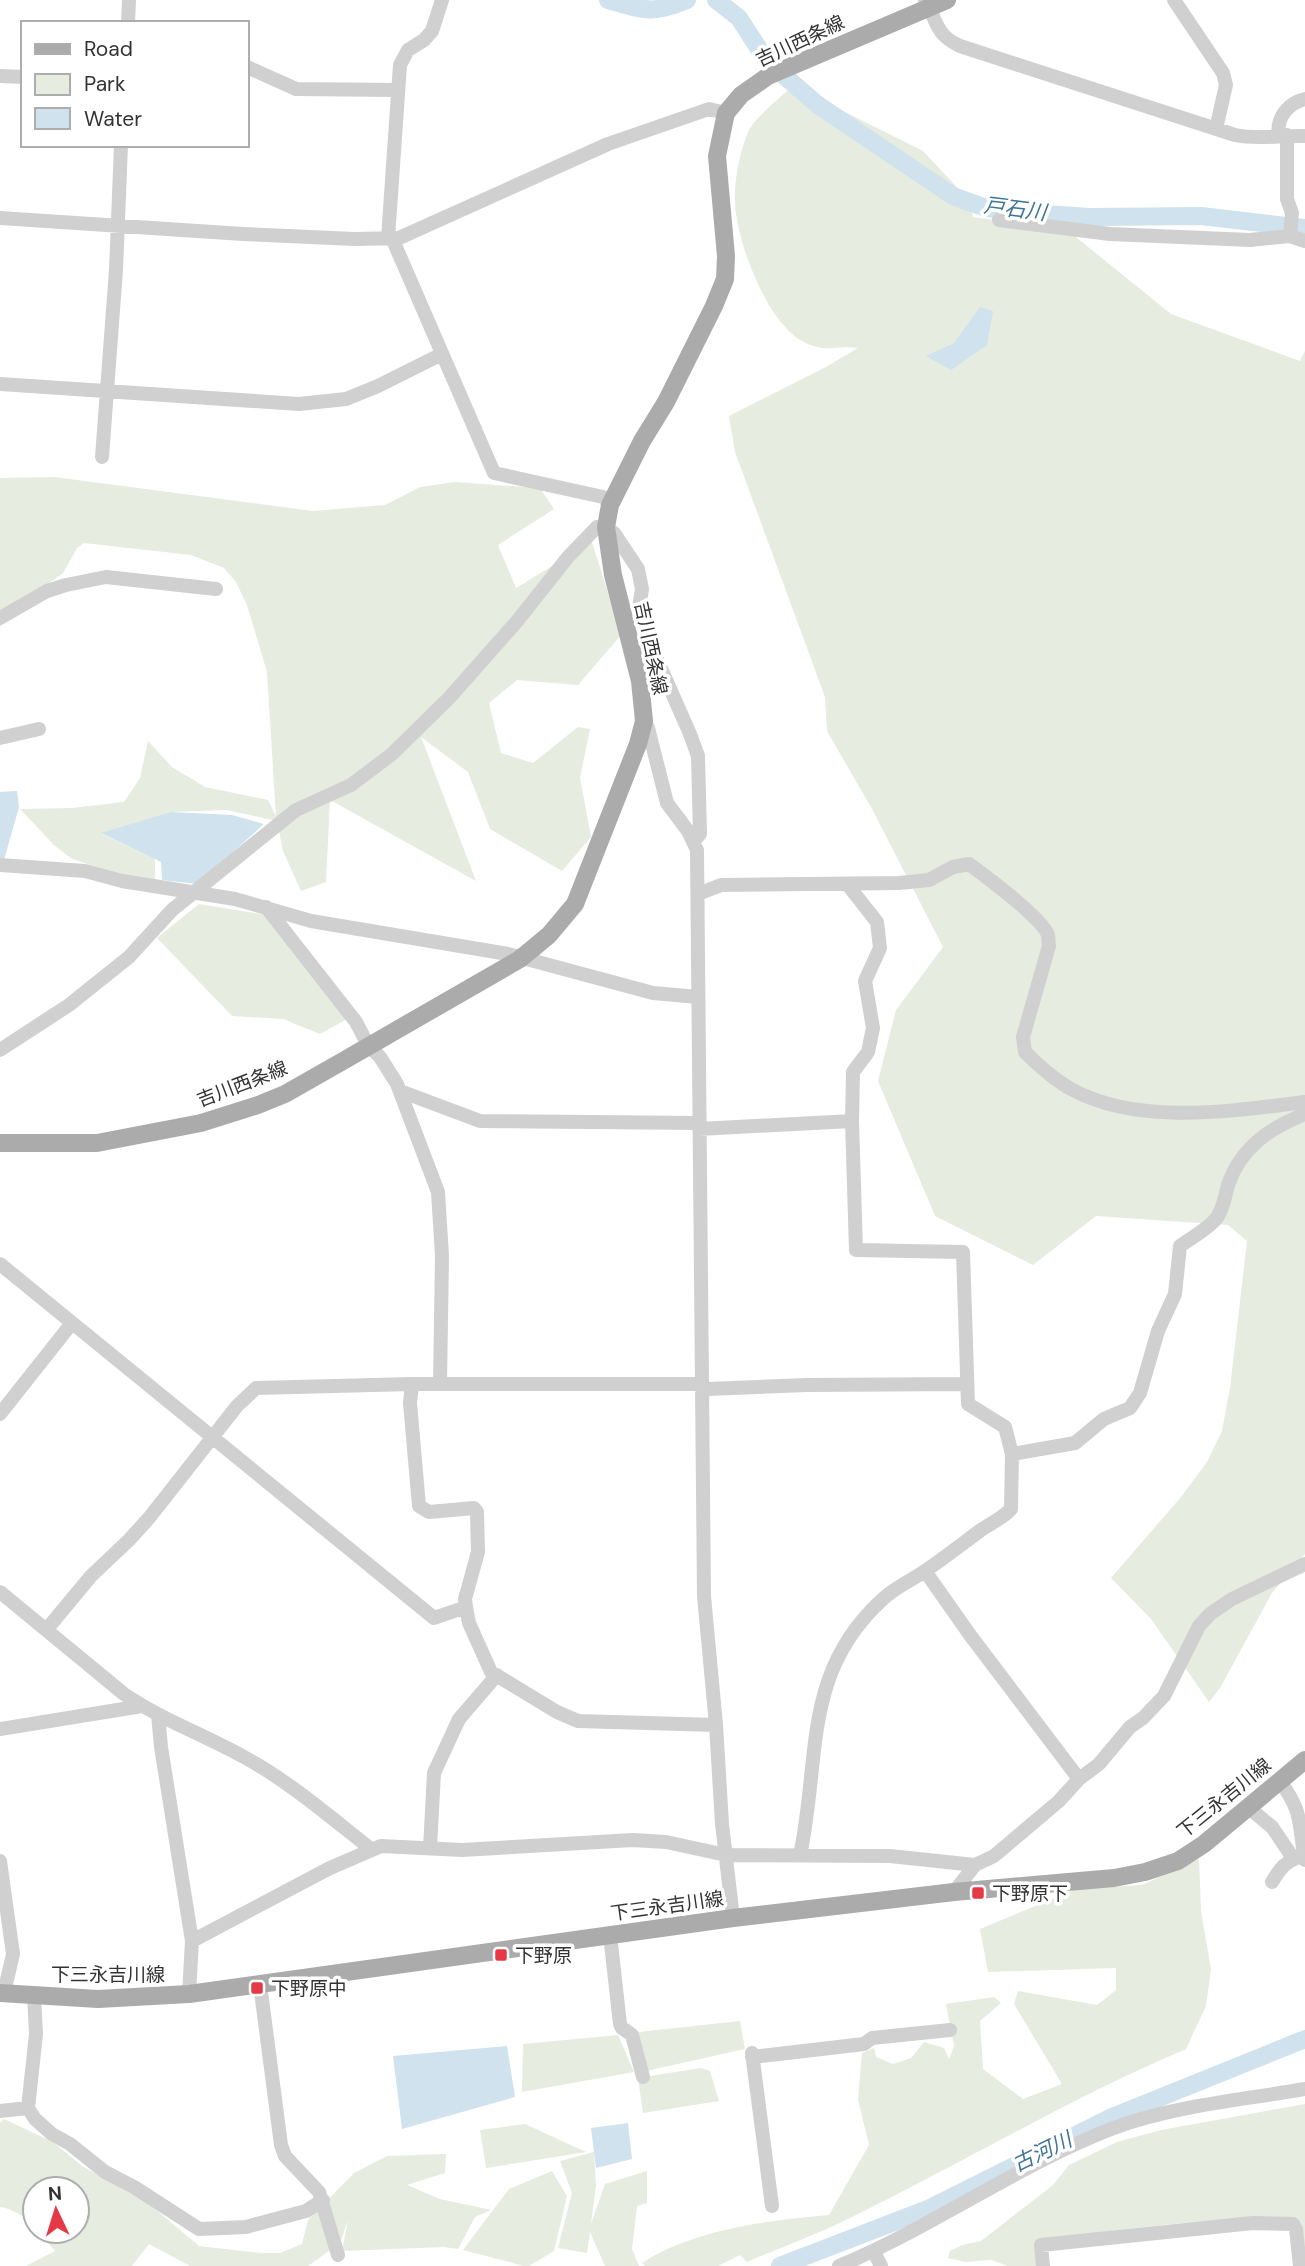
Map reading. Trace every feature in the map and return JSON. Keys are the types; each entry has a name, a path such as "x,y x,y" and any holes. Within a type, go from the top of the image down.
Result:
{"main road":[{"name":"吉川西条線","path":"0,1143 97,1143 201,1123 285,1094 520,959 549,935 575,904 638,744 644,721 640,681 613,575 606,527 610,505 715,306 725,279 726,256 717,156 726,113 741,95 768,76 927,4 947,0"},
{"name":"下三永吉川線","path":"2,1993 122,1998 190,1994 733,1918 954,1892 1114,1878 1145,1872 1178,1861 1204,1844 1305,1760"}],"street":[{"path":"128,21 129,0"},
{"path":"441,0 432,31 408,50 400,65 390,238 494,473 603,497 610,505"},
{"path":"1174,0 1223,73 1226,85 1216,129"},
{"path":"927,4 940,33 949,41 1253,139 1283,135 1305,136"},
{"path":"248,67 296,89 397,90"},
{"path":"0,76 21,77"},
{"path":"1290,236 1292,213 1287,199 1283,135 1277,125 1286,109 1305,99"},
{"path":"0,218 355,239 399,238 608,144 709,109 726,113"},
{"path":"102,457 121,147"},
{"path":"999,219 1077,230 1172,238 1250,240 1290,236 1305,241"},
{"path":"0,384 299,404 346,399 442,354"},
{"path":"0,1050 69,1005 109,974 129,957 172,910 296,810 351,785 392,754 450,697 597,527 606,527 614,533 638,569 642,589 639,607 649,641 698,757 700,834 694,841"},
{"path":"0,618 66,584 106,577 216,589"},
{"path":"644,721 667,803 694,841 697,850 704,1596 733,1918"},
{"path":"0,738 39,729"},
{"path":"698,894 721,885 929,880 953,867 969,864 1048,933 1049,946 1024,1037 1024,1052 1069,1088 1087,1097 1147,1111 1204,1111 1305,1102"},
{"path":"0,865 85,871 122,881 196,892 266,907 311,921 508,954 653,993 698,998"},
{"path":"800,1855 808,1815 812,1756 820,1707 835,1659 847,1639 886,1596 1012,1508 1012,1454 1005,1427 968,1404 963,1252 856,1250 853,1072 868,1052 873,1028 865,981 880,948 877,922 847,884"},
{"path":"266,907 356,1022 368,1045 380,1057 400,1091 438,1192 442,1256 440,1384"},
{"path":"400,1091 480,1121 699,1126 852,1121"},
{"path":"1012,1454 1075,1443 1104,1419 1130,1408 1140,1393 1158,1331 1175,1294 1180,1246 1216,1219 1233,1170 1241,1157 1262,1136 1305,1114"},
{"path":"0,1264 434,1618 466,1607"},
{"path":"0,1414 72,1323"},
{"path":"47,1629 97,1569 149,1518 237,1406 256,1388 412,1384 696,1384 708,1389 967,1384"},
{"path":"412,1384 410,1402 419,1506 429,1512 474,1508 477,1512 478,1552 465,1599 469,1623 491,1672 557,1712 578,1721 716,1726"},
{"path":"954,1892 975,1866 994,1856 1099,1764 1130,1727 1143,1718 1164,1696 1199,1626 1210,1614 1232,1599 1305,1564"},
{"path":"925,1571 1079,1779"},
{"path":"0,1592 124,1694 274,1775 371,1849"},
{"path":"430,1848 435,1773 460,1718 497,1675"},
{"path":"0,1729 142,1706"},
{"path":"158,1714 192,1941 190,1994"},
{"path":"1279,1780 1300,1816 1301,1858"},
{"path":"1248,1807 1272,1827 1301,1858"},
{"path":"192,1941 381,1846 462,1850 633,1840 666,1842 726,1855 890,1856 975,1866"},
{"path":"1272,1882 1280,1868 1301,1858"},
{"path":"0,1861 13,1954 2,1993"},
{"path":"610,1935 620,2024 632,2035 643,2077"},
{"path":"260,1984 281,2145 285,2156 319,2192 338,2255"},
{"path":"34,1994 36,2034 28,2108 43,2127 106,2172 134,2186 199,2229 246,2227 306,2211 323,2200"},
{"path":"772,2206 752,2055 864,2044 872,2038 950,2029"},
{"path":"839,2266 874,2252 1063,2150 1113,2129 1167,2114 1305,2089"},
{"path":"0,2111 28,2108"},
{"path":"1043,2266 1041,2245 1253,2223 1293,2224 1296,2229 1300,2266"},
{"path":"874,2252 881,2266"}],"green space":[{"path":"793,86 923,151 970,201 973,217 1066,229 1171,314 1300,361 1305,351 1305,1554 1272,1593 1220,1688 1209,1702 1151,1619 1111,1578 1181,1497 1207,1462 1222,1431 1230,1388 1247,1241 1228,1225 1096,1216 1033,1265 935,1216 878,1081 896,1010 943,947 872,809 827,731 825,697 735,452 729,416 858,348 820,348 792,334 779,320 757,283 737,222 735,196 738,168 748,132 756,120"},
{"path":"54,477 313,511 385,505 420,487 455,482 540,488 554,509 498,545 516,588 592,542 621,635 578,685 517,680 489,703 501,753 533,763 578,727 590,729 580,778 591,837 562,871 490,829 468,772 421,737 476,881 330,800 326,882 301,891 283,851 277,821 227,810 171,812 102,834 155,859 155,886 72,859 54,845 20,809 72,808 124,802 140,778 148,741 172,767 205,787 268,800 276,816 267,672 247,605 236,582 224,568 191,555 84,543 77,548 63,573 43,587 0,627 0,478"},
{"path":"199,904 273,916 347,1019 320,1034 283,1019 232,1016 157,938"},
{"path":"1199,1859 1201,1911 1211,1969 1206,2006 1186,2049 1099,2089 844,2221 747,2262 740,2255 718,2266 645,2266 642,2263 684,2242 732,2228 829,2215 869,2145 858,2100 862,2053 874,2048 876,2057 893,2064 911,2058 924,2042 944,2048 949,2059 954,2046 946,2004 994,1997 1001,2003 980,2021 983,2069 1023,2099 1062,2084 1014,2004 1018,1991 1097,2005 1116,1990 1116,1968 988,1972 980,1929 1076,1889 1142,1885"},
{"path":"740,2021 745,2049 646,2071 638,2032"},
{"path":"618,2035 634,2072 522,2092 523,2044"},
{"path":"701,2068 710,2071 719,2101 643,2113 638,2078"},
{"path":"1305,2104 1305,2248 1302,2225 1296,2218 1264,2218 1168,2224 1040,2240 1038,2266 1008,2266 991,2260 965,2262 948,2258 950,2251 981,2241 1053,2185 1069,2165 1117,2142 1161,2130"},
{"path":"4,2119 53,2142 82,2166 147,2202 199,2246 280,2253 302,2244 308,2220 354,2173 387,2156 446,2154 445,2173 407,2185 440,2199 491,2210 475,2217 458,2249 444,2247 342,2251 348,2220 340,2243 308,2266 190,2266 149,2244 132,2266 26,2266 55,2251 50,2245 91,2245 91,2175 21,2175 21,2215 0,2207 0,2123"},
{"path":"525,2124 586,2152 486,2168 480,2130"},
{"path":"594,2152 596,2186 591,2224 605,2184 647,2171 647,2203 637,2206 632,2249 639,2266 605,2266 590,2232 587,2253 558,2248 572,2193 560,2161"},
{"path":"552,2171 567,2196 554,2251 529,2266 524,2266 463,2250 509,2189"}],"water":[{"path":"980,307 993,311 987,345 951,370 926,356 954,343"},
{"path":"17,791 19,807 4,860 0,858 0,792"},
{"path":"171,812 232,815 264,824 197,884 162,880 161,862 101,833"},
{"path":"507,2046 515,2097 402,2129 393,2056"},
{"path":"628,2123 632,2159 596,2168 591,2128"}],"waterway":[{"name":"戸石川","path":"608,0 648,9 665,8 687,0"},
{"name":"戸石川","path":"716,0 739,18 766,60 818,105 953,196 986,208 1028,213 1091,217 1201,216 1305,228"},
{"name":"古河川","path":"780,2266 928,2209 1112,2117 1305,2039"}],"place":[{"name":"下野原下","path":"978,1893"},
{"name":"下野原","path":"501,1955"},
{"name":"下野原中","path":"257,1988"}]}
